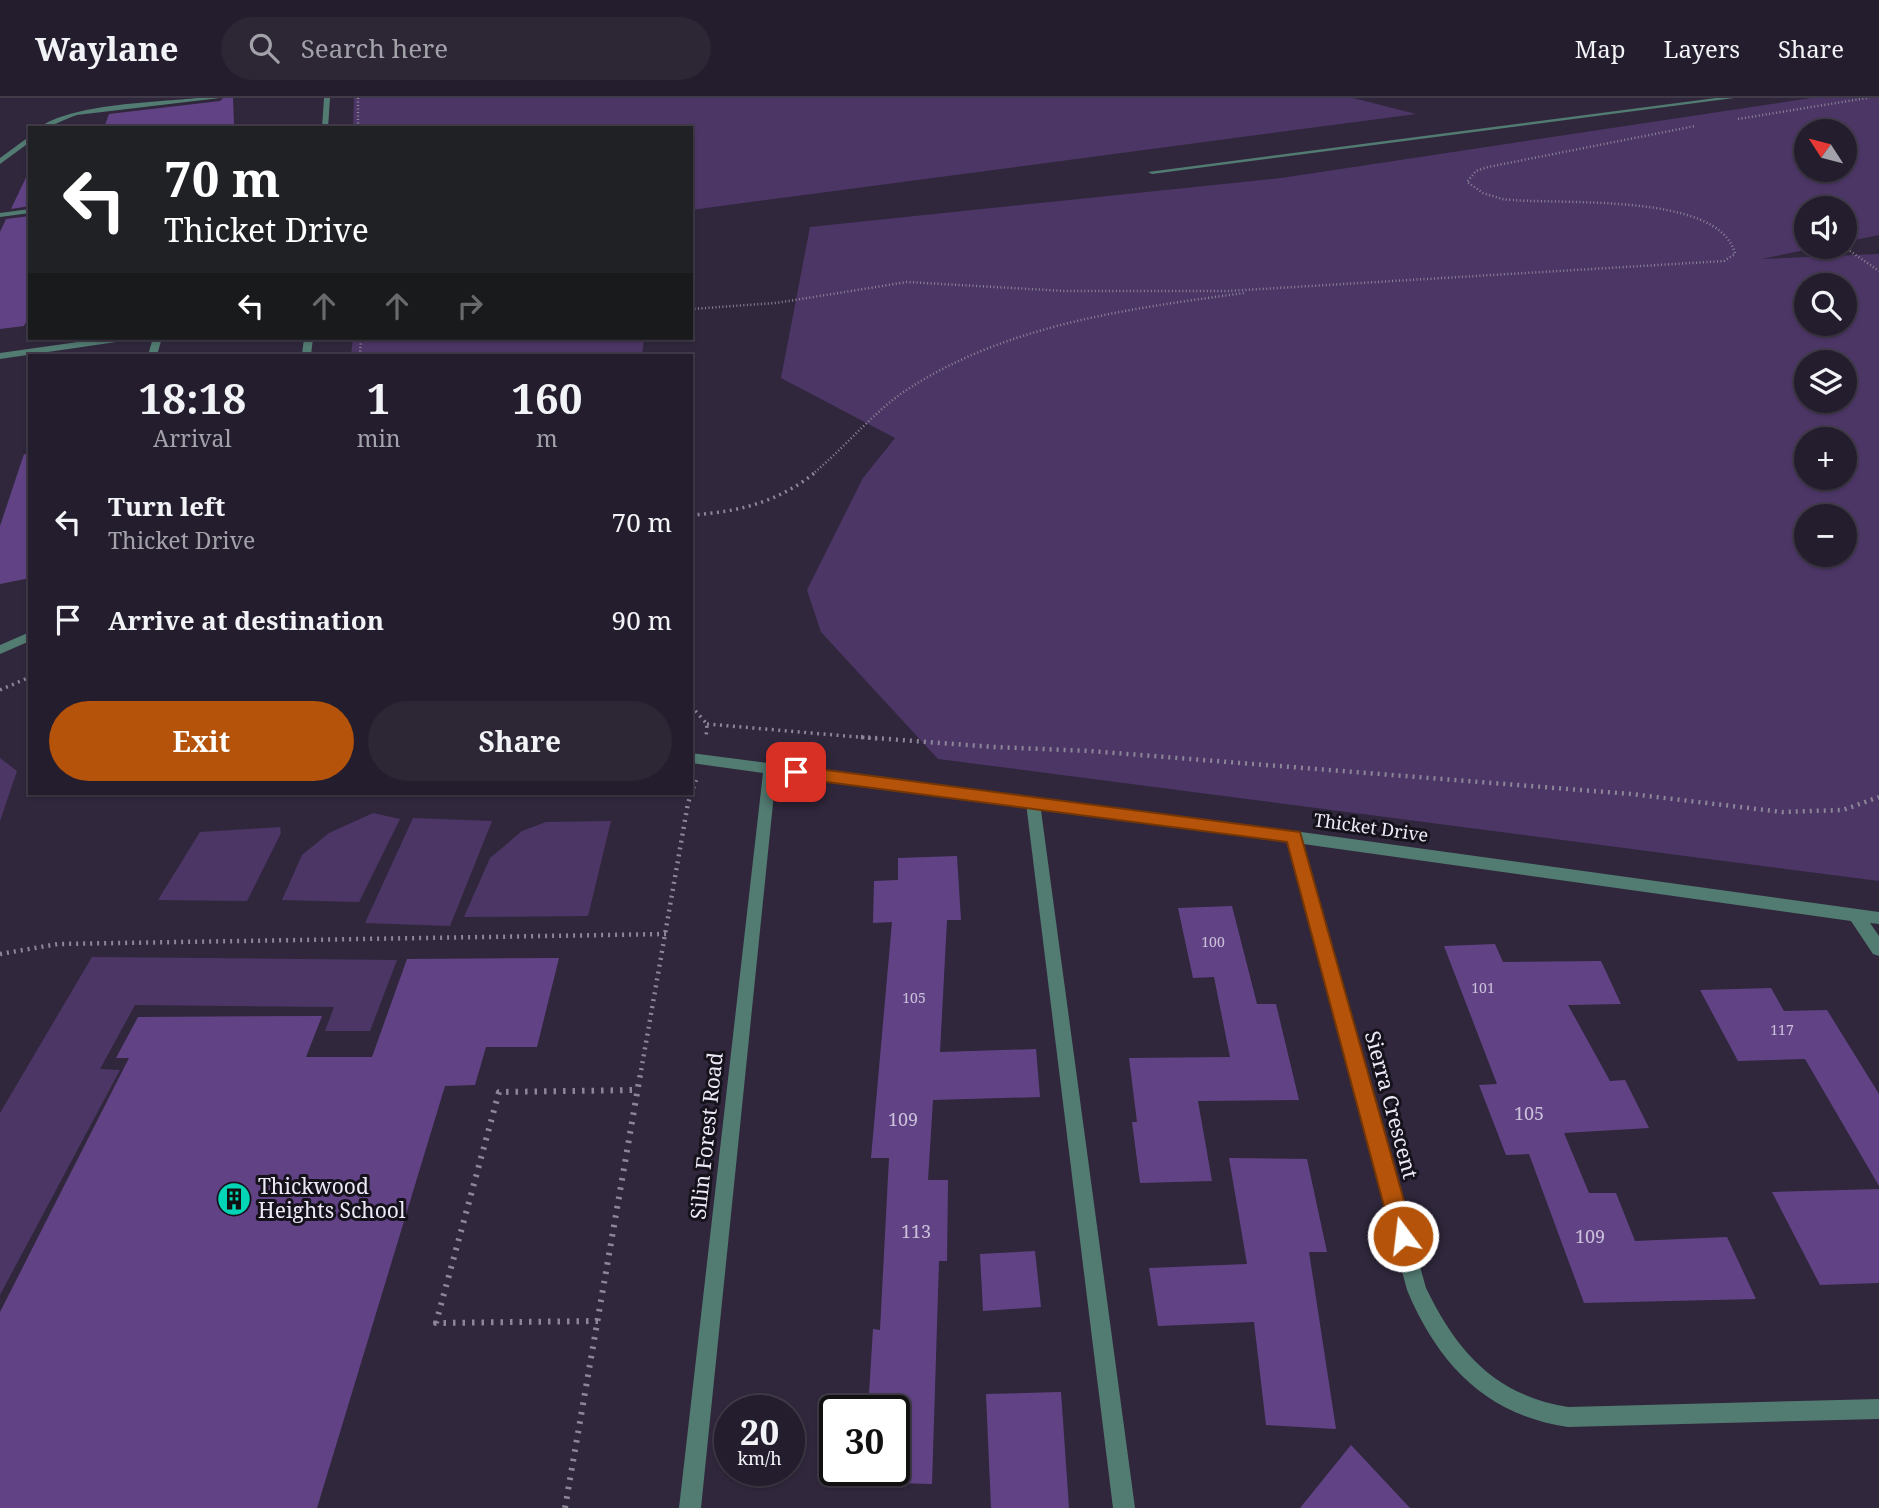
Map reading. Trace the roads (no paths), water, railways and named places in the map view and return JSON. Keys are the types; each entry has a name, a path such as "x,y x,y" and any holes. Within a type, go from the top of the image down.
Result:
{"street":[{"path":"45,126 56,119 76,113 217,98"},
{"path":"324,126 327,98"},
{"path":"1152,172 1731,98"},
{"path":"0,162 28,140"},
{"path":"0,215 28,211"},
{"path":"0,356 110,340"},
{"path":"0,650 28,637"},
{"name":"Thicket Drive","path":"693,758 1294,837 1879,918"},
{"name":"Silin Forest Road","path":"690,1508 769,768"},
{"path":"1033,803 1124,1508"},
{"name":"Sierra Crescent","path":"1294,837 1418,1290 1429,1318 1446,1343 1474,1373 1529,1409 1568,1417 1879,1409"},
{"path":"1856,915 1879,949"}],"place":[{"name":"Thickwood Heights School","path":"234,1199"}]}
